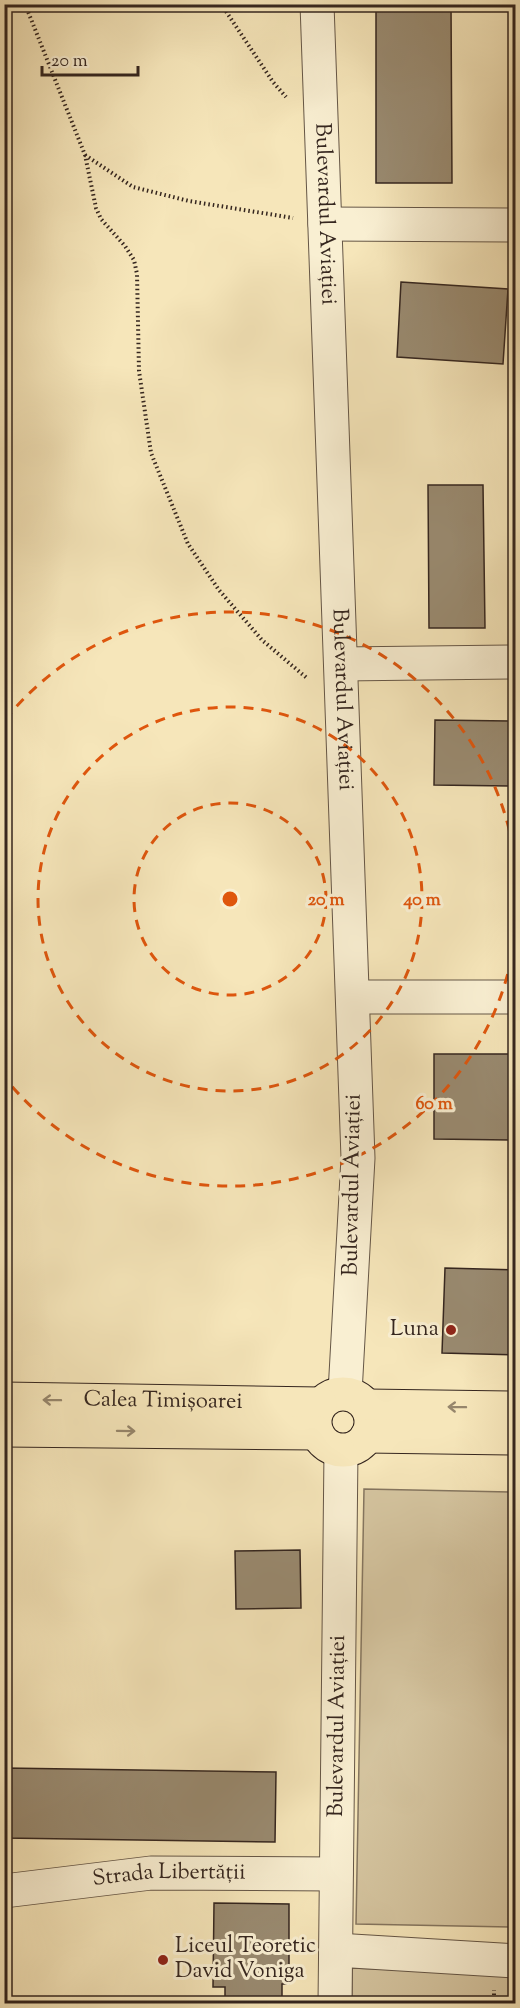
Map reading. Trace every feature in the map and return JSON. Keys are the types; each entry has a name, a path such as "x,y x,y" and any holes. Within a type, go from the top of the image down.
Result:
{"main road":[{"name":"Calea Timișoarei","path":"4,1399 343,1421 516,1438"},
{"name":"Calea Timișoarei","path":"4,1430 343,1421 516,1408"}],"street":[{"name":"Bulevardul Aviației","path":"317,4 358,1158 343,1421 335,2004"},
{"path":"325,224 516,225"},
{"path":"341,664 516,662"},
{"path":"353,997 516,997"},
{"name":"Strada Libertății","path":"4,1891 151,1873 336,1874"},
{"path":"336,1950 516,1961"}],"path":[{"path":"25,4 85,155 96,208 101,219 134,260 137,274 139,371 151,453 188,544 219,590 262,640 342,706"},
{"path":"222,4 273,82 287,98"},
{"path":"85,155 133,187 189,201 325,224"}],"shaded area":[{"path":"364,1489 515,1492 515,1927 356,1924"},
{"path":"352,1968 505,1974 515,1983 515,2003 352,2004"}],"building":[{"path":"376,4 451,4 452,183 376,183"},
{"path":"401,282 508,289 503,364 397,357"},
{"path":"428,485 483,485 485,628 429,628"},
{"path":"435,720 516,721 516,786 434,785"},
{"path":"434,1054 516,1054 516,1140 434,1139"},
{"path":"445,1268 516,1270 516,1355 442,1353"},
{"path":"300,1550 301,1608 236,1609 235,1551"},
{"path":"4,1768 276,1772 275,1842 4,1838"},
{"path":"214,1903 289,1904 289,1984 282,1984 282,2004 225,2004 225,1987 213,1987"}],"place":[{"name":"Luna","path":"451,1330"},
{"name":"Liceul Teoretic David Voniga","path":"163,1960"}]}
